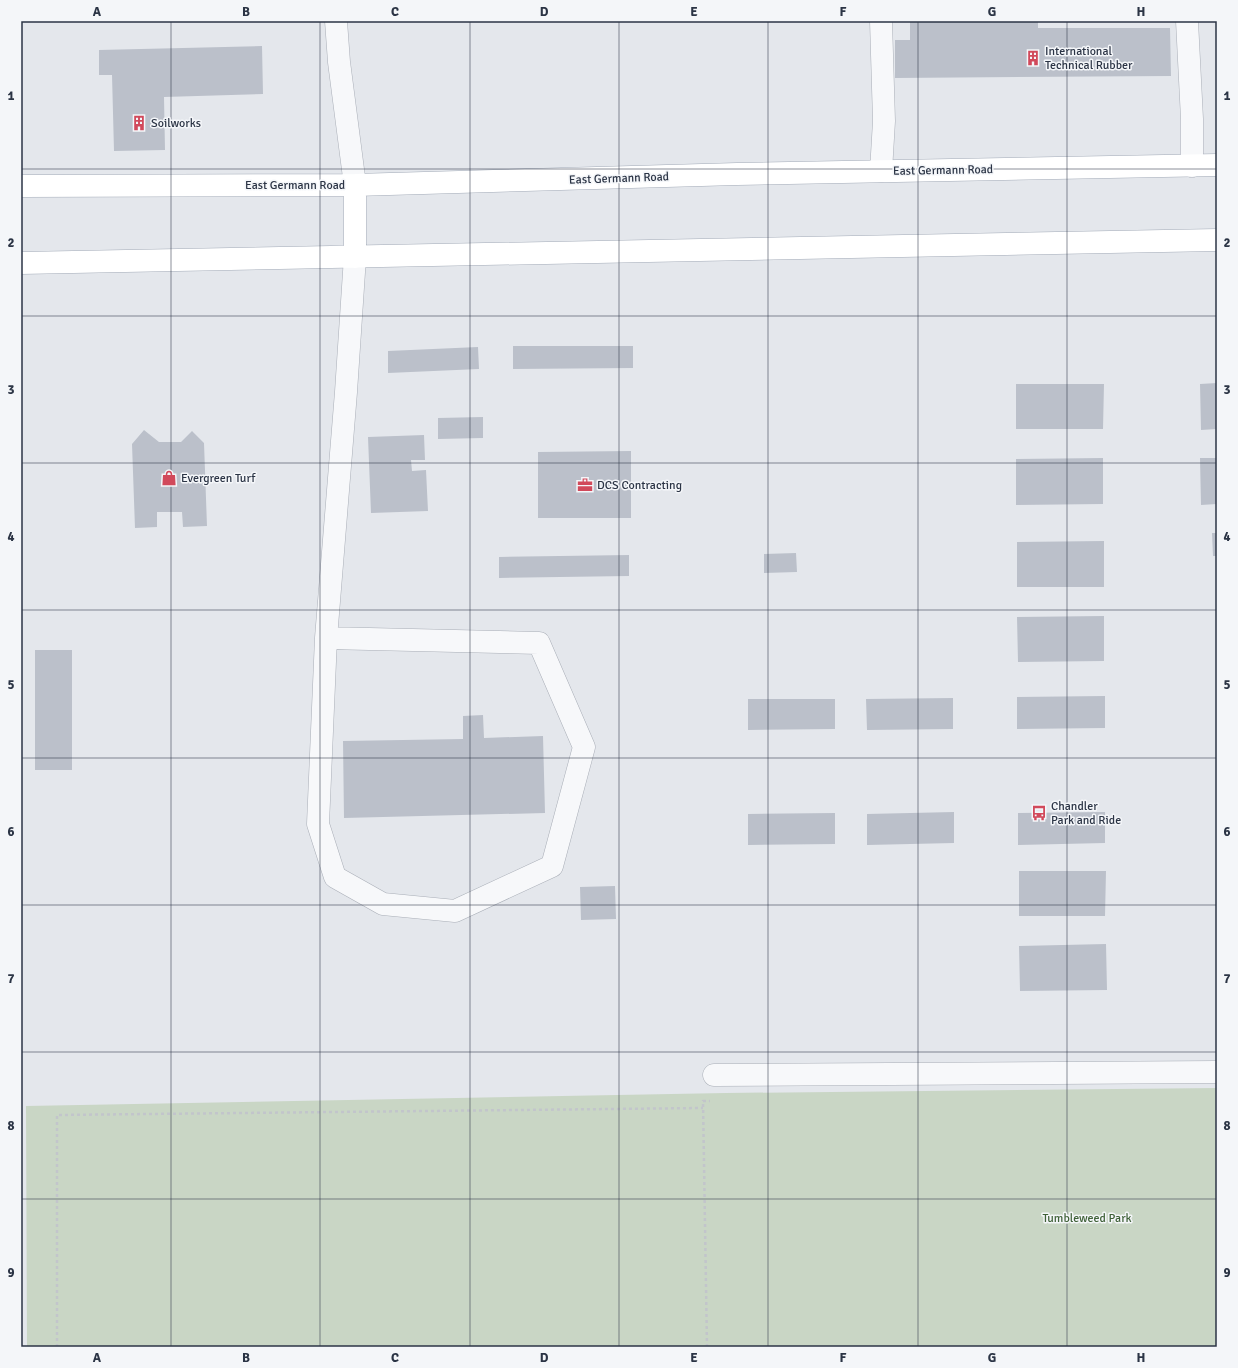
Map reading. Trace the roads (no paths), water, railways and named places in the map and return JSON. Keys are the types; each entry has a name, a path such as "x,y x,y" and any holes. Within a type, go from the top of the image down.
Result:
{"main road":[{"name":"East Germann Road","path":"21,186 355,185 721,174 1217,165"},
{"path":"355,185 355,257"},
{"path":"21,263 1217,240"}],"street":[{"path":"336,21 339,62 355,185"},
{"path":"881,21 884,121 881,171"},
{"path":"1187,21 1192,118 1192,166"},
{"path":"326,638 539,643 584,747 552,866 455,911 383,904 335,877 318,824 326,638 355,257"},
{"path":"714,1075 1217,1072"}],"place":[{"name":"International Technical Rubber","path":"1033,58"},
{"name":"Soilworks","path":"139,123"},
{"name":"Evergreen Turf","path":"169,478"},
{"name":"DCS Contracting","path":"585,485"},
{"name":"Chandler Park and Ride","path":"1039,813"}],"park label":[{"name":"Tumbleweed Park","path":"1087,1218"}]}
